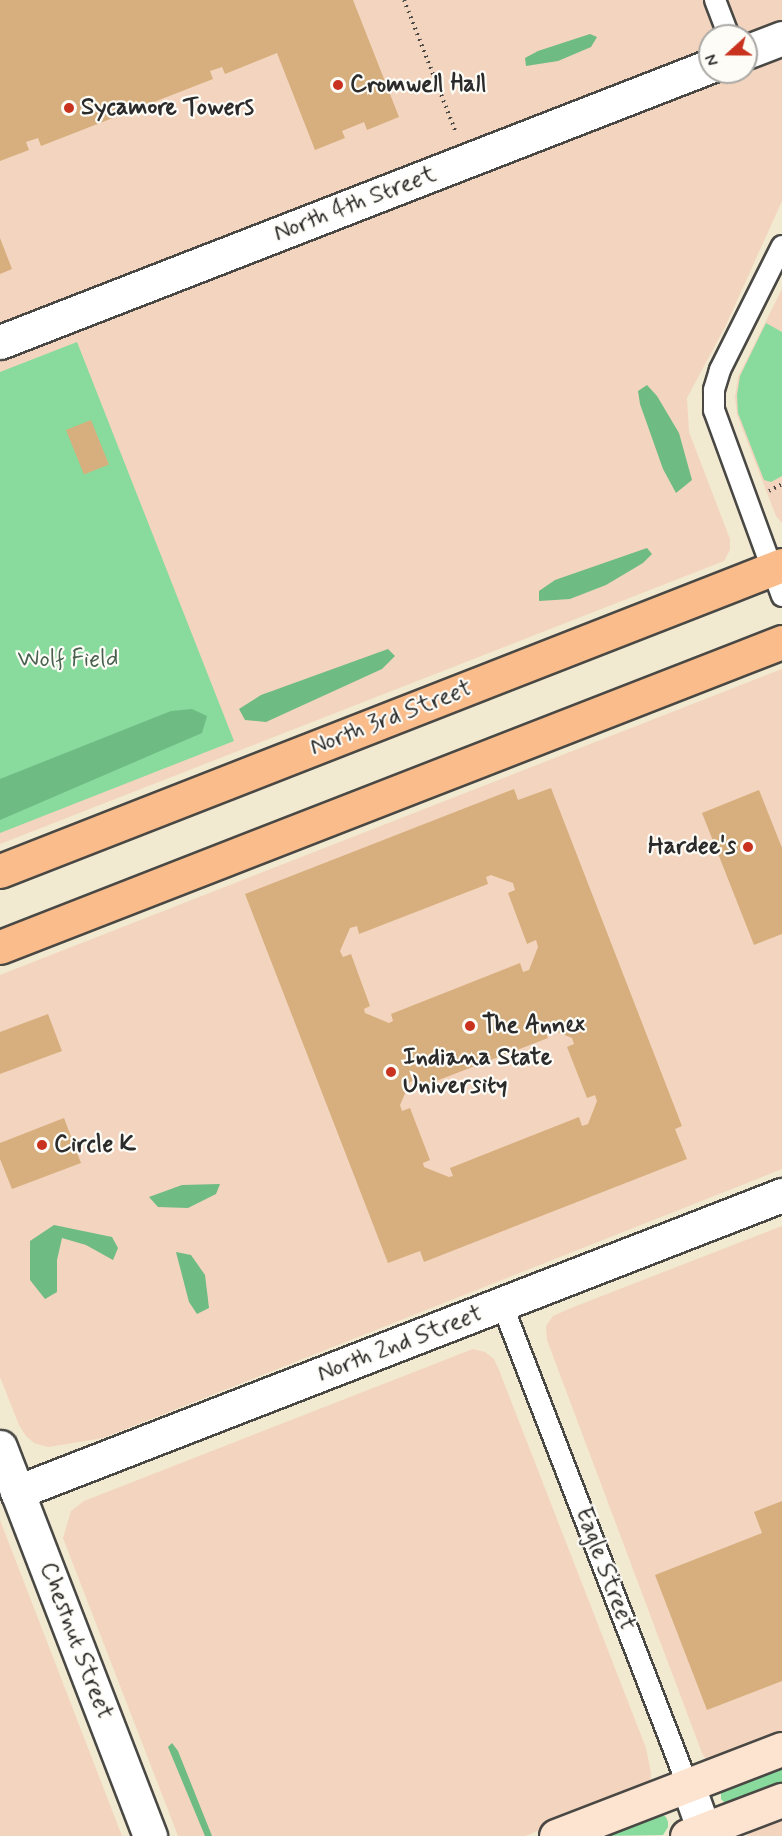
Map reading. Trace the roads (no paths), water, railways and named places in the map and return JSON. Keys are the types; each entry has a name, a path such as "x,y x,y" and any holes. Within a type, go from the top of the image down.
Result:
{"highway":[{"name":"North 3rd Street","path":"0,871 779,577"},
{"path":"0,947 782,642"}],"main road":[{"path":"556,1836 782,1749"},
{"path":"699,1834 782,1800"}],"street":[{"path":"758,47 782,38"},
{"name":"North 4th Street","path":"0,342 698,71"},
{"name":"North 2nd Street","path":"17,1492 782,1195"},
{"name":"Chestnut Street","path":"0,1447 150,1836"},
{"name":"Eagle Street","path":"688,1785 699,1834"}],"lane":[{"path":"715,0 724,24"},
{"path":"779,577 720,432 714,410 714,390 720,370 782,246"},
{"name":"Eagle Street","path":"502,1304 688,1785"}],"place":[{"name":"Cromwell Hall","path":"338,85"},
{"name":"Sycamore Towers","path":"69,108"},
{"name":"Hardee's","path":"748,847"},
{"name":"The Annex","path":"470,1026"},
{"name":"Indiana State University","path":"391,1072"},
{"name":"Circle K","path":"42,1145"}],"park label":[{"name":"Wolf Field","path":"68,660"}]}
